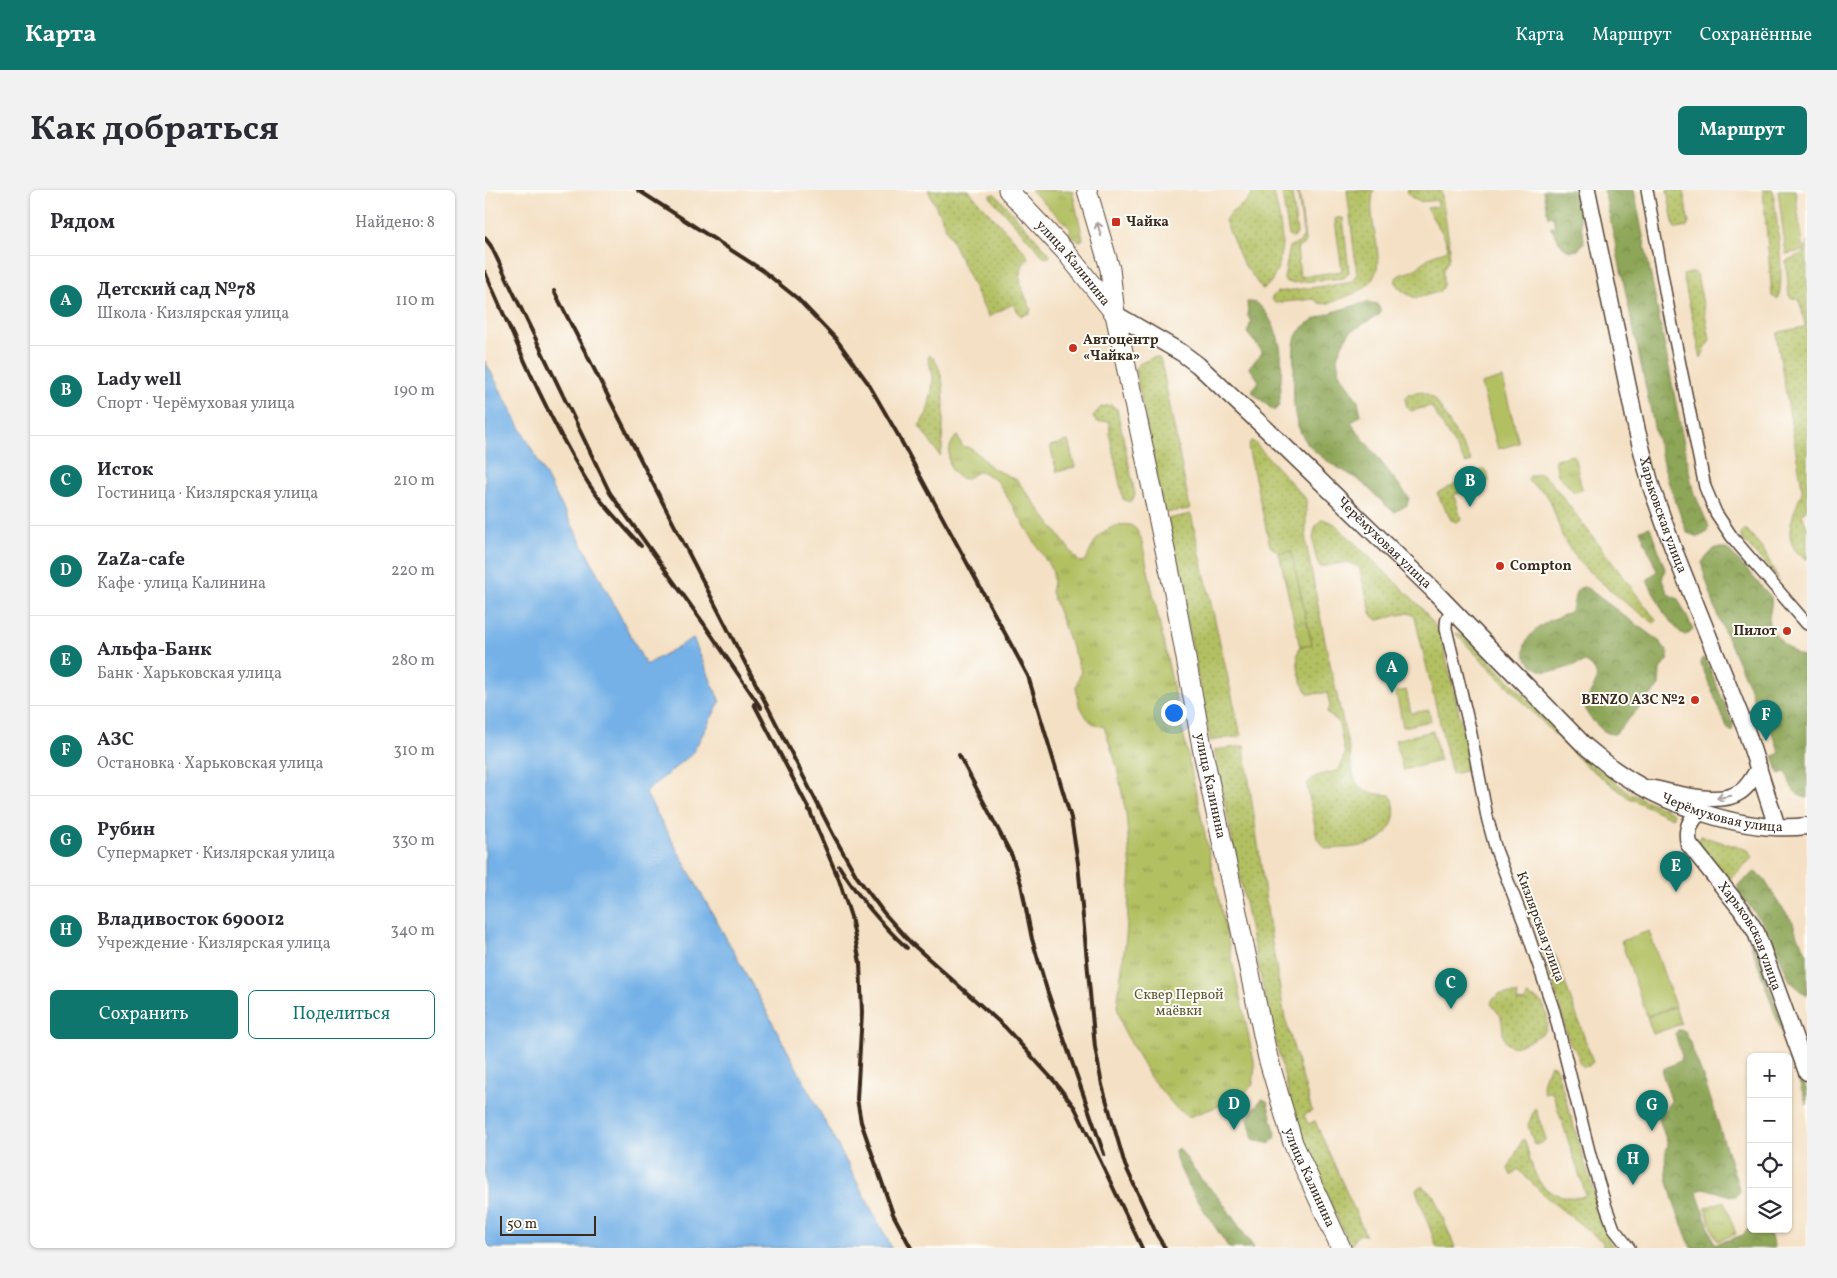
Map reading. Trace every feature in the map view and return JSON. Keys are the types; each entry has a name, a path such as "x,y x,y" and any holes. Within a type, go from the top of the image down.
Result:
{"main road":[{"name":"улица Калинина","path":"1008,190 1065,251 1115,314"},
{"name":"улица Калинина","path":"1087,190 1110,269 1115,314 1174,592 1202,747 1268,1058 1293,1143 1341,1248"},
{"name":"Харьковская улица","path":"1587,190 1637,431 1651,486 1682,571 1746,730 1777,827"},
{"name":"Черёмуховая улица","path":"1115,314 1183,353 1198,365 1283,444 1453,610 1585,746 1612,768 1641,786 1699,813 1738,823 1777,827 1807,826"},
{"name":"Харьковская улица","path":"1699,813 1693,818 1687,834 1689,844 1741,909 1756,932 1807,1072"}],"street":[{"path":"1647,190 1666,296 1705,487 1716,513 1732,537 1807,624"},
{"name":"Кизлярская улица","path":"1453,610 1448,614 1446,629 1496,850 1525,925 1554,1011 1590,1154 1611,1224 1629,1248"},
{"name":"Черёмуховая улица","path":"1641,786 1713,799 1726,798 1740,792 1752,779 1759,767"}],"green space":[{"path":"928,190 968,190 1026,253 1028,258 1022,268 1020,279 1031,309 1030,313 1021,316 1013,304 988,317"},
{"path":"1031,190 1072,190 1083,239 1080,241 1068,235 1071,229"},
{"path":"1254,190 1273,191 1282,238 1277,270 1271,282 1262,289 1243,263 1225,221 1231,213 1248,200"},
{"path":"1297,190 1299,190 1305,241 1304,244 1297,248 1300,277 1342,271 1335,220 1336,218 1343,218 1349,273 1344,278 1291,283 1285,281 1290,246 1299,243 1304,237"},
{"path":"1347,190 1374,190 1372,205 1378,264 1374,276 1365,287 1330,303 1322,304 1314,299 1275,303 1271,298 1277,292 1348,283 1353,281 1357,275"},
{"path":"1407,190 1441,190 1450,248 1448,261 1443,269 1443,286 1439,292 1415,298 1398,287 1396,284 1397,277 1414,270 1431,256 1448,249 1442,233 1427,208 1438,206 1437,200 1415,200 1409,195"},
{"path":"1543,190 1575,190 1584,242 1578,250 1572,251 1564,248 1550,228 1555,226 1553,216 1548,217"},
{"path":"1604,190 1634,190 1693,490 1709,527 1706,533 1698,537 1687,533 1668,481 1655,431"},
{"path":"1667,190 1683,190 1689,223 1687,227 1676,229 1674,227"},
{"path":"1763,190 1773,190 1781,264 1780,291 1777,299 1772,296"},
{"path":"1778,190 1795,190 1803,251 1786,254"},
{"path":"1289,192 1292,194 1297,233 1295,237 1289,236 1282,194"},
{"path":"995,194 1050,256 1044,257 990,197 990,195"},
{"path":"1807,242 1807,508 1802,515 1807,527 1807,560 1798,553 1790,537 1792,520 1802,487 1777,334 1804,327 1805,324 1799,299 1789,296 1786,262 1804,253"},
{"path":"1695,272 1697,274 1710,339 1701,358 1683,275"},
{"path":"1247,302 1254,302 1262,307 1278,338 1281,359 1281,381 1279,406 1274,411 1253,393 1252,388 1259,381 1249,367 1262,351 1247,333 1251,322 1248,316"},
{"path":"1368,302 1377,304 1380,314 1350,332 1337,357 1339,372 1358,401 1361,415 1351,423 1409,498 1407,505 1395,512 1370,489 1353,476 1333,465 1307,443 1296,421 1294,409 1294,347 1298,333 1307,324 1323,316"},
{"path":"930,355 937,363 943,386 944,413 940,456 919,426 927,413 932,390 933,376 928,358"},
{"path":"1154,357 1159,358 1161,361 1190,509 1164,513 1135,368"},
{"path":"1502,378 1519,443 1498,449 1481,384"},
{"path":"1423,392 1435,399 1472,461 1466,464 1431,406 1411,411 1407,407 1405,399 1408,394"},
{"path":"1111,405 1117,409 1135,494 1129,502 1123,499 1109,433 1109,421 1098,422 1093,416 1101,407"},
{"name":"Сквер Первой маёвки","path":"957,436 963,447 968,447 980,455 990,467 1017,480 1079,562 1085,561 1099,536 1114,526 1123,524 1132,526 1137,530 1141,538 1255,1066 1253,1085 1240,1098 1189,1117 1175,1107 1150,1077 1123,1029 1117,1006 1126,937 1131,871 1126,813 1116,763 1104,727 1092,723 1079,704 1076,687 1081,671 1051,592 1053,572 998,482 983,472 977,472 966,479 954,473 949,461 949,454 950,447"},
{"path":"1068,441 1075,467 1057,472 1050,446"},
{"path":"1251,441 1306,499 1306,543 1353,774 1359,786 1364,790 1371,793 1390,795 1393,801 1395,813 1388,831 1378,840 1365,845 1330,849 1323,846 1317,838 1307,785 1317,776 1339,770 1345,754 1338,721 1328,714 1327,711 1330,706 1327,693 1309,694 1301,679 1298,652 1300,647 1312,644 1291,551 1279,553 1270,546 1248,447"},
{"path":"1574,455 1582,490 1574,492 1558,475 1555,459"},
{"path":"1483,469 1488,472 1489,481 1454,495 1461,519 1457,522 1451,520 1437,493"},
{"path":"1540,473 1551,482 1656,620 1654,623 1618,597 1584,567 1570,550 1562,535 1550,500 1545,493 1529,482 1530,476"},
{"path":"1191,514 1241,736 1210,741 1168,519"},
{"path":"1323,519 1335,524 1420,606 1440,632 1472,768 1470,770 1452,774 1415,618 1408,613 1378,620 1372,616 1359,567 1347,562 1320,567 1315,555 1313,541 1315,528"},
{"path":"1650,527 1665,569 1662,580 1668,594 1678,599 1693,629 1686,635 1681,634 1664,613 1647,580 1657,571 1640,530"},
{"path":"1743,530 1747,530 1763,549 1779,580 1742,539 1740,534"},
{"path":"1715,548 1724,548 1730,551 1771,597 1769,624 1771,629 1790,649 1807,657 1807,798 1795,792 1786,772 1779,774 1773,756 1780,753 1768,722 1761,724 1749,686 1718,617 1702,562"},
{"path":"1291,551 1312,645 1300,647 1279,553"},
{"path":"1583,587 1587,588 1660,642 1668,652 1668,660 1660,669 1659,686 1615,734 1607,733 1602,729 1591,719 1586,710 1588,698 1596,680 1593,668 1586,662 1557,670 1544,671 1537,669 1531,664 1524,651 1528,638 1533,633 1551,620 1565,615 1572,609 1575,594"},
{"path":"1455,633 1464,635 1593,765 1631,794 1672,812 1674,815 1672,818 1629,798 1584,764"},
{"path":"1702,658 1707,662 1733,725 1732,731 1727,727 1701,664"},
{"path":"1406,690 1411,713 1429,710 1431,721 1403,727 1396,692"},
{"path":"1433,731 1440,761 1403,770 1395,740"},
{"path":"1244,746 1272,943 1285,1018 1312,1111 1304,1115 1308,1124 1315,1121 1366,1236 1361,1234 1355,1238 1352,1244 1349,1244 1307,1153 1295,1118 1253,942 1214,750"},
{"path":"1701,836 1748,850 1753,857 1727,882 1700,849 1698,841"},
{"path":"1755,872 1764,879 1779,904 1793,922 1797,936 1807,953 1807,996 1790,981 1769,932 1738,891 1738,885"},
{"path":"1748,927 1807,1091 1807,1105 1792,1062 1792,1053 1789,1053 1745,928"},
{"path":"1649,931 1675,1006 1647,1016 1621,941"},
{"path":"1545,948 1556,957 1593,1062 1589,1066 1584,1067 1581,1064 1578,1060 1578,1054 1570,1044 1544,953"},
{"path":"1499,994 1518,994 1517,1001 1525,1002 1527,995 1541,1002 1547,1016 1547,1028 1545,1031 1534,1039 1518,1046 1507,1044 1500,1015 1491,1003"},
{"path":"1675,1007 1681,1024 1653,1034 1647,1017"},
{"path":"1678,1030 1685,1031 1687,1035 1707,1088 1740,1192 1736,1196 1731,1196 1704,1188 1697,1193 1714,1243 1743,1235 1747,1230 1747,1233 1769,1233 1775,1248 1691,1248 1668,1182 1665,1156 1668,1145 1658,1116 1670,1104 1671,1100 1662,1073 1663,1069 1680,1061 1682,1056 1675,1034"},
{"path":"1551,1065 1556,1068 1609,1241 1614,1248 1603,1248 1603,1242 1547,1198 1518,1169 1511,1175 1508,1169 1523,1139 1536,1176 1546,1189 1566,1197 1586,1195 1552,1091 1544,1093 1543,1090 1546,1075"},
{"path":"1262,1099 1267,1101 1276,1135 1275,1139 1269,1143 1253,1139 1248,1119 1253,1109"},
{"path":"1535,1108 1546,1139 1536,1145 1528,1125"},
{"path":"1179,1148 1201,1179 1218,1196 1254,1248 1229,1248 1197,1199 1181,1170 1176,1159 1175,1150"},
{"path":"1422,1186 1434,1196 1455,1248 1437,1248 1416,1190"},
{"path":"1724,1201 1736,1234 1717,1241 1705,1208"}],"water":[{"path":"485,361 646,665 693,638 720,702 692,754 645,792 766,1010 892,1248 485,1248"}],"railway":[{"path":"638,190 762,270 798,299 836,339 868,383 898,435 1028,676 1071,818 1078,863 1095,1047 1102,1085 1125,1165 1157,1235 1165,1248"},
{"path":"485,238 491,246 610,493 704,624 761,708"},
{"path":"485,272 532,377 557,428 585,478 597,496 641,546"},
{"path":"554,291 835,838 857,877 884,913 910,942 1005,1027 1055,1082 1075,1108 1142,1248"},
{"path":"754,704 811,813"},
{"path":"959,755 1012,856 1021,884 1032,939 1047,990 1104,1154"},
{"path":"808,807 839,880 851,917 860,963 862,1013 857,1099 861,1122 893,1214 911,1248"},
{"path":"839,866 870,909 907,948"}],"place":[{"name":"Чайка","path":"1116,222"},
{"name":"Автоцентр «Чайка»","path":"1073,348"},
{"name":"Lady well","path":"1470,507"},
{"name":"Compton","path":"1500,566"},
{"name":"Пилот","path":"1787,631"},
{"name":"Детский сад №78","path":"1392,693"},
{"name":"BENZO АЗС №2","path":"1695,700"},
{"name":"АЗС","path":"1766,741"},
{"name":"Альфа-Банк","path":"1676,892"},
{"name":"Исток","path":"1451,1009"},
{"name":"ZaZa-cafe","path":"1234,1130"},
{"name":"Рубин","path":"1652,1131"},
{"name":"Владивосток 690012","path":"1633,1185"}]}
